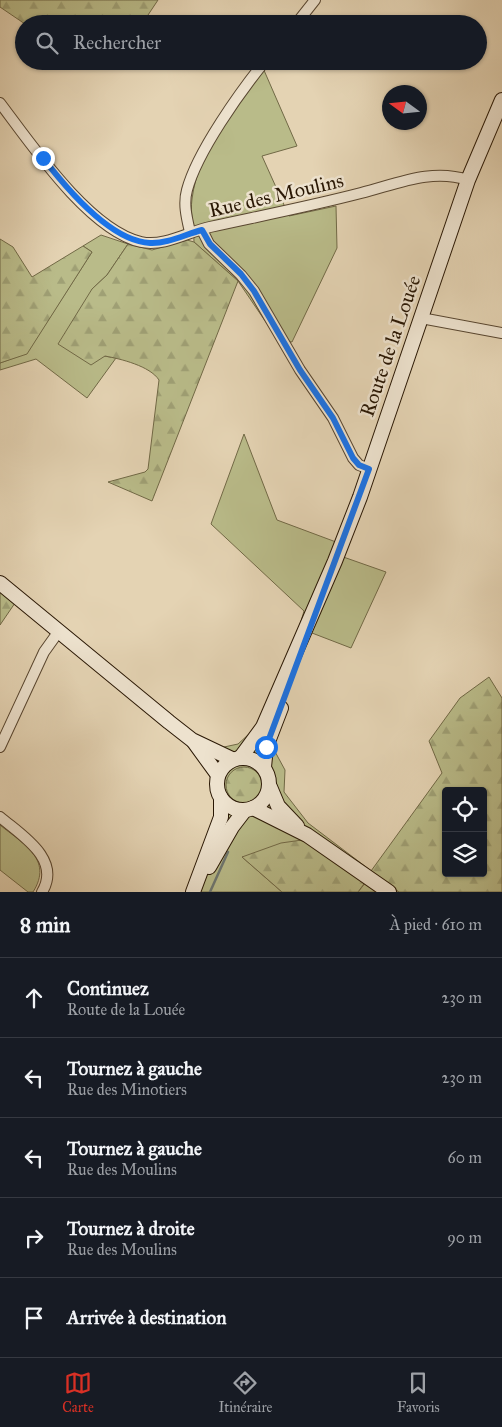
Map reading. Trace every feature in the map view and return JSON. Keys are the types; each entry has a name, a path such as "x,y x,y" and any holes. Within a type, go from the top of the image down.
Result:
{"main road":[{"name":"Route de la Louée","path":"264,767 266,747 298,665 317,606 369,469 468,180 502,100"},
{"path":"0,583 192,740 218,775"},
{"name":"Route de la Louée","path":"237,758 263,727 317,606"},
{"path":"192,740 237,758 254,759 264,767 278,806 307,835 389,892"},
{"path":"192,892 220,816 221,798 217,783 218,775 226,763 237,758"},
{"path":"196,892 232,826 249,809 264,800 270,787"},
{"path":"221,798 232,807 249,809 307,835"}],"street":[{"path":"303,15 315,0"},
{"path":"190,232 185,200 194,173 232,105 258,70"},
{"name":"Rue des Moulins","path":"0,103 60,181 117,231 139,242 151,244 190,232 300,209 414,178 450,175 468,180"},
{"path":"202,230 210,244 241,274 254,291 300,370 333,418 353,458 359,465 369,469"},
{"path":"421,318 502,333"},
{"path":"0,746 44,652 59,631"},
{"path":"0,718 10,722"},
{"path":"0,817 40,851 46,863 48,875 42,892"}],"green space":[{"path":"0,0 158,0 148,15 15,15 15,17 0,7"},
{"path":"262,70 264,70 297,146 262,156 289,216 336,206 337,248 292,342 278,340 238,281 194,242 191,210 196,181 210,146"},
{"path":"101,235 128,244 107,275 92,289 104,356 116,358 87,398 36,359 0,370 0,363 27,353 92,252 83,246"},
{"path":"0,239 13,247 32,277 83,246 92,252 27,354 0,363"},
{"path":"187,240 194,242 238,281 152,501 108,482 145,472 148,469 159,380 155,375 142,367 112,357 105,356 91,365 58,344 92,289 107,275 128,244 152,250"},
{"path":"244,434 277,520 336,542 332,553 386,572 351,648 299,628 304,611 211,524"},
{"path":"0,591 15,603 0,625"},
{"path":"489,677 502,698 502,892 399,892 371,871 442,773 429,741 460,698"},
{"path":"260,724 285,770 284,792 308,823 399,892 358,892 366,882 242,857 282,892 188,892 220,814 212,782 224,747 238,744"},
{"path":"244,767 251,768 257,772 261,778 261,792 257,798 251,802 244,803 237,802 231,798 227,792 226,785 227,778 231,772 237,768"},
{"path":"0,825 26,845 38,861 40,870 39,880 33,892 28,892 0,870"},
{"path":"309,839 366,881 358,892 282,892 242,857 281,843"}],"waterway":[{"path":"210,892 228,852"}],"route":[{"path":"43,158 60,181 75,196 102,220 130,238 151,244 202,230 204,237 241,274 254,291 300,370 333,418 356,463 369,469 360,497 317,606 298,665 266,747"}]}
